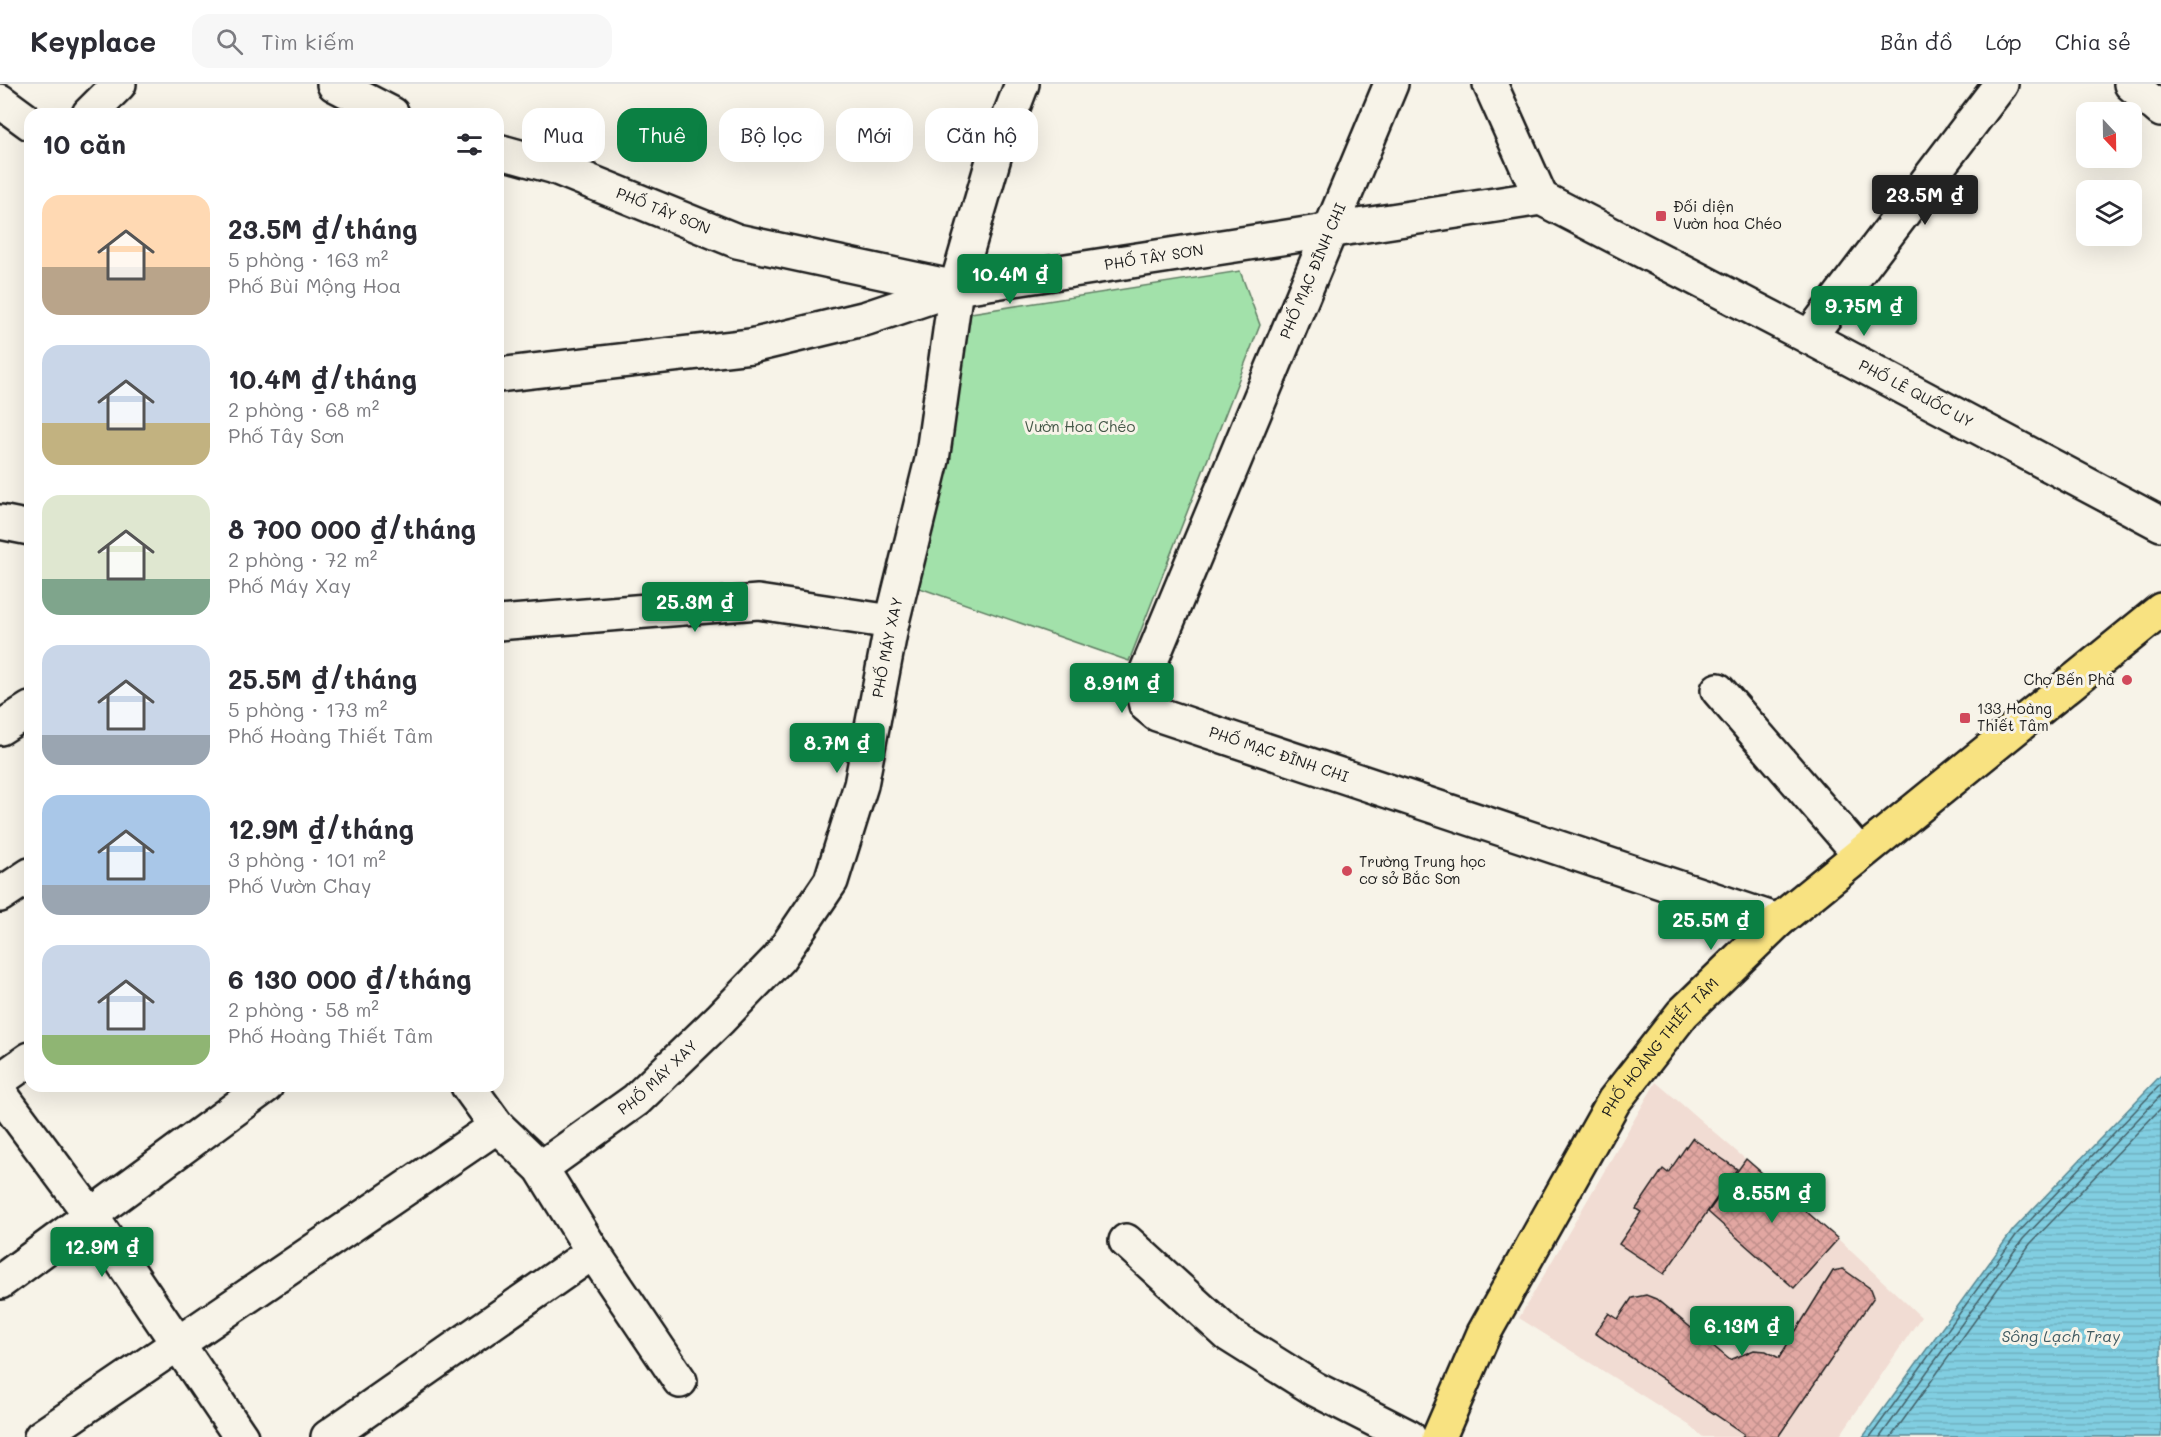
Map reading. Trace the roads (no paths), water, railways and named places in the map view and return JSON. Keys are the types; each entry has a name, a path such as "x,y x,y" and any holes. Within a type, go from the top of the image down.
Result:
{"main road":[{"name":"PHỐ HOÀNG THIẾT TÂM","path":"1439,1437 1484,1333 1614,1101 1682,1014 1778,921 2161,610"}],"street":[{"path":"95,108 119,84"},
{"path":"334,84 380,108"},
{"name":"PHỐ MÁY XAY","path":"541,1167 636,1100 720,1019 779,958 831,881 861,785 892,622 932,460 956,288 996,154 1022,84"},
{"name":"PHỐ MẠC ĐĨNH CHI","path":"1391,84 1141,685 1146,705 1157,714 1168,718 1778,921"},
{"path":"1490,84 1541,198"},
{"path":"1809,337 2001,84"},
{"path":"2131,84 2161,110"},
{"path":"0,101 24,119"},
{"name":"PHỐ TÂY SƠN","path":"504,153 552,166 737,242 956,288 1541,198"},
{"name":"PHỐ LÊ QUỐC UY","path":"1541,198 2161,524"},
{"path":"504,374 751,346 867,318 956,288"},
{"path":"0,522 24,527"},
{"path":"504,623 759,603 892,622"},
{"path":"1718,690 1859,853"},
{"path":"0,728 24,713"},
{"path":"0,895 24,879"},
{"path":"0,1080 24,1063"},
{"path":"0,1282 258,1092"},
{"path":"472,1092 497,1126 541,1167 593,1251 680,1381"},
{"path":"0,1093 90,1214 241,1437"},
{"path":"41,1437 497,1126"},
{"path":"1126,1241 1229,1335 1315,1389 1409,1437"},
{"path":"328,1437 593,1251"}],"water":[{"name":"Sông Lạch Tray","path":"2161,1075 2161,1437 1863,1437 2013,1230"}],"place":[{"name":"Đối diện Vườn hoa Chéo","path":"1661,216"},
{"name":"Chợ Bến Phà","path":"2127,680"},
{"name":"133 Hoàng Thiết Tâm","path":"1965,718"},
{"name":"Trường Trung học cơ sở Bắc Sơn","path":"1347,871"}],"park label":[{"name":"Vườn Hoa Chéo","path":"1080,427"}]}
